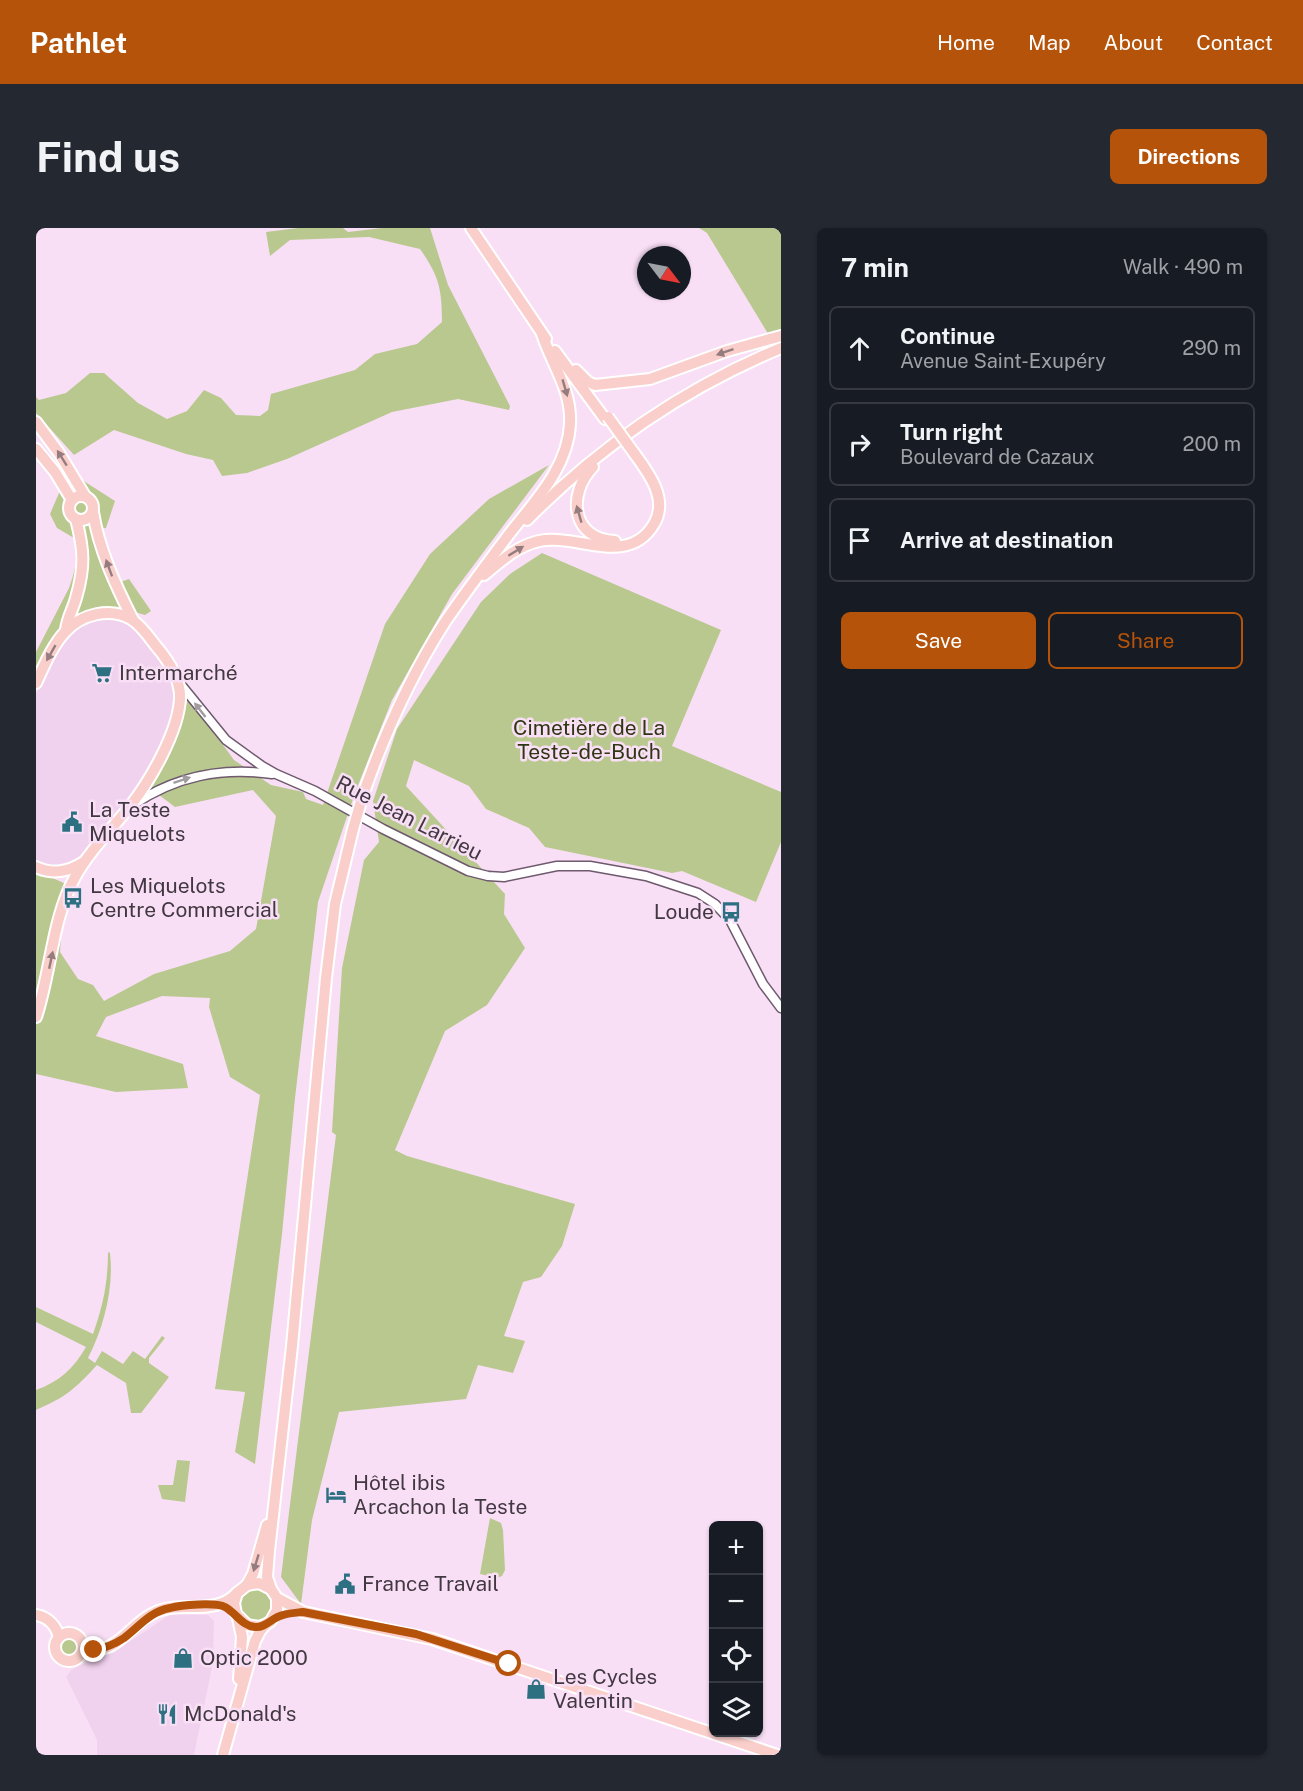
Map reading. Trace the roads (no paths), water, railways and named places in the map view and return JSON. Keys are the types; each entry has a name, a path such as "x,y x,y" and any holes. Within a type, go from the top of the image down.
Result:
{"main road":[{"path":"471,228 527,308 576,370 606,418"},
{"path":"470,587 516,549 538,541 568,540 594,546 618,547 637,542 656,520 658,496 654,483 543,334 527,308"},
{"path":"223,1755 255,1641 278,1610 267,1577 335,904 362,798 374,763 404,696 445,623 546,487 568,444 570,407 565,386 543,334"},
{"path":"576,370 588,382 595,385 651,379 728,351 781,336"},
{"path":"495,553 554,494 588,464 680,397 781,348"},
{"path":"36,422 85,496 92,501 95,526 110,570 133,620 159,649 177,681 179,705 173,727 153,770 130,806 85,861 72,884 36,1017"},
{"path":"614,445 585,475 579,486 576,510 584,526 592,534 606,540 619,541 638,534 651,518 653,496 632,454"},
{"path":"36,449 55,472 72,500 70,510 76,519 84,560 81,581 66,630 36,683"},
{"path":"72,500 78,496 85,496"},
{"path":"76,519 84,520 93,512"},
{"path":"66,630 90,616 103,612 115,613 133,620"},
{"path":"36,867 61,872 85,861"},
{"path":"84,1649 94,1650 109,1646 125,1637 152,1614 162,1610 172,1607 219,1605 237,1593 247,1585 257,1561 274,1499"},
{"path":"247,1585 259,1583 303,1612"},
{"path":"237,1593 234,1604 242,1637 239,1692"},
{"path":"219,1605 247,1625 260,1627 288,1614 303,1612 432,1639 777,1755"},
{"path":"36,1615 41,1616 56,1628 60,1637"},
{"path":"67,1633 75,1634 83,1642 84,1649 78,1659 71,1662 58,1656 55,1648 60,1637 67,1633"}],"street":[{"name":"Rue Jean Larrieu","path":"177,681 226,740 276,774 311,789 392,834 475,873 508,877 552,867 584,865 631,872 692,890 709,900 729,918 763,984 781,1008"},
{"path":"130,806 170,784 206,773 233,771 276,774"}],"place":[{"name":"Intermarché","path":"102,673"},
{"name":"La Teste Miquelots","path":"72,822"},
{"name":"Les Miquelots Centre Commercial","path":"73,898"},
{"name":"Loude","path":"731,912"},
{"name":"Hôtel ibis Arcachon la Teste","path":"336,1495"},
{"name":"France Travail","path":"345,1584"},
{"name":"Optic 2000","path":"183,1658"},
{"name":"Les Cycles Valentin","path":"536,1689"},
{"name":"McDonald's","path":"167,1714"}],"park label":[{"name":"Cimetière de La Teste-de-Buch","path":"589,740"}]}
